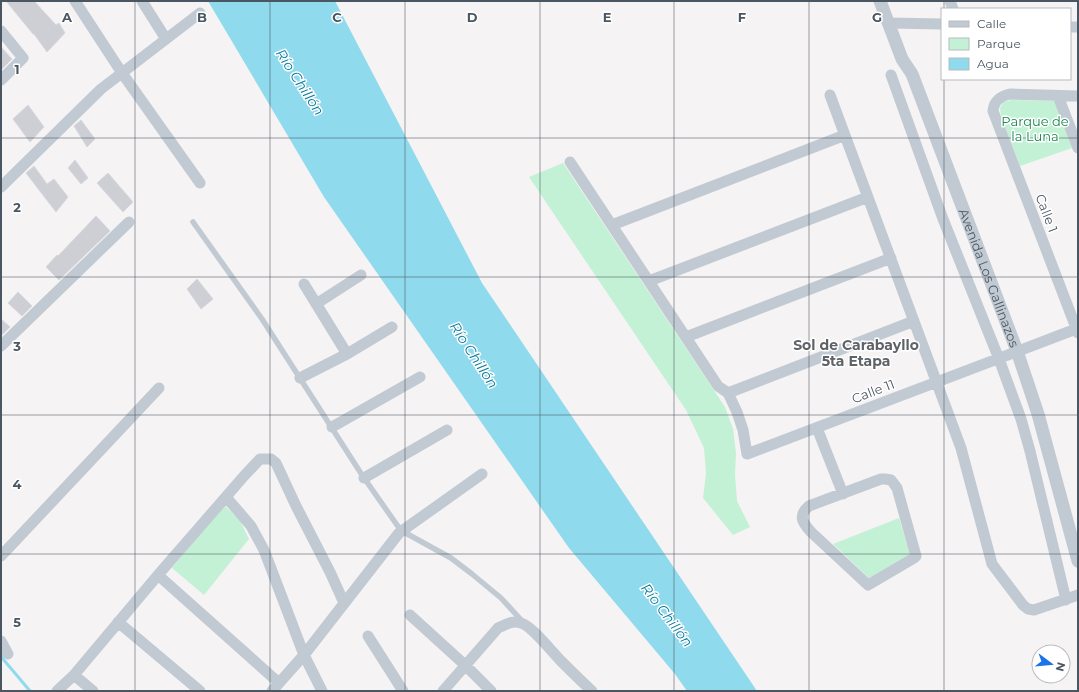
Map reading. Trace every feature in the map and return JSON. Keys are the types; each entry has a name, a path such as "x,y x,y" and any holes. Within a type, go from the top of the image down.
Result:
{"street":[{"path":"75,1 122,73 200,183"},
{"path":"142,1 166,39"},
{"name":"Avenida Los Gallinazos","path":"880,1 902,59 912,74 1017,351 1038,414 1078,561"},
{"path":"1,187 101,89 200,13"},
{"path":"889,23 941,24"},
{"path":"1,31 23,58 1,80"},
{"path":"891,74 943,219 999,359 1021,419 1066,600"},
{"name":"Calle 1","path":"1058,96 1010,94 1002,96 996,102 993,111 1077,331"},
{"path":"830,95 961,448 992,564 1023,605 1028,609 1034,610 1078,595"},
{"path":"1078,96 1058,96 1078,148"},
{"path":"612,225 845,135"},
{"path":"570,162 718,386 728,393 914,321"},
{"path":"649,281 868,197"},
{"path":"1,346 129,222"},
{"path":"686,337 891,258"},
{"path":"316,304 361,275"},
{"path":"304,284 347,354"},
{"path":"1067,305 1078,301"},
{"path":"300,378 347,354 392,327"},
{"name":"Calle 11","path":"728,393 740,418 747,454 1017,351 1077,331"},
{"path":"332,427 420,377"},
{"path":"1,556 159,388"},
{"path":"817,428 843,494"},
{"path":"364,478 447,430"},
{"path":"57,691 74,675 158,575 260,459 271,459 276,463 344,603"},
{"path":"158,575 276,687 304,655 399,533 482,474"},
{"path":"881,480 891,480 897,488 916,554 914,558 871,584 866,584 803,523 803,513 809,506 843,494 881,480"},
{"path":"226,497 251,526 264,550 304,655 322,691"},
{"path":"410,615 491,691"},
{"path":"118,622 200,691"},
{"path":"443,691 498,628 512,622 521,623 530,628 592,691"},
{"path":"368,636 404,691"},
{"path":"1,641 8,654"},
{"path":"74,675 93,691"}],"lane":[{"path":"193,222 262,319 364,478 397,525 402,531 451,558 472,574 501,598 526,625"}],"green space":[{"name":"Parque de la Luna","path":"1012,100 1055,101 1072,148 1020,166 1001,117 1000,108 1003,102"},
{"path":"563,163 725,407 733,429 736,453 735,475 737,501 750,527 733,535 703,498 706,473 704,448 686,410 529,177"},
{"path":"224,505 240,521 249,539 204,595 172,568"},
{"path":"899,518 910,554 869,578 833,544"}],"water":[{"name":"Río Chillón","path":"208,1 335,1 482,283 757,691 687,691 675,674 569,548 324,197"}],"building":[{"path":"6,1 34,1 56,25 59,23 65,33 47,52"},
{"path":"1,47 12,59 1,70"},
{"path":"28,105 44,127 30,142 13,119"},
{"path":"81,120 95,139 87,147 74,126"},
{"path":"75,160 88,178 81,184 68,168"},
{"path":"34,166 47,184 54,179 68,197 56,212 26,173"},
{"path":"108,173 133,202 123,212 97,183"},
{"path":"96,216 110,231 59,280 46,267"},
{"path":"197,279 213,299 201,309 187,289"},
{"path":"18,292 32,306 22,316 8,303"},
{"path":"1,319 10,327 1,336"}],"waterway":[{"path":"1,653 3,659 30,691"}],"district":[{"name":"Sol de Carabayllo 5ta Etapa","path":"856,354"}]}
